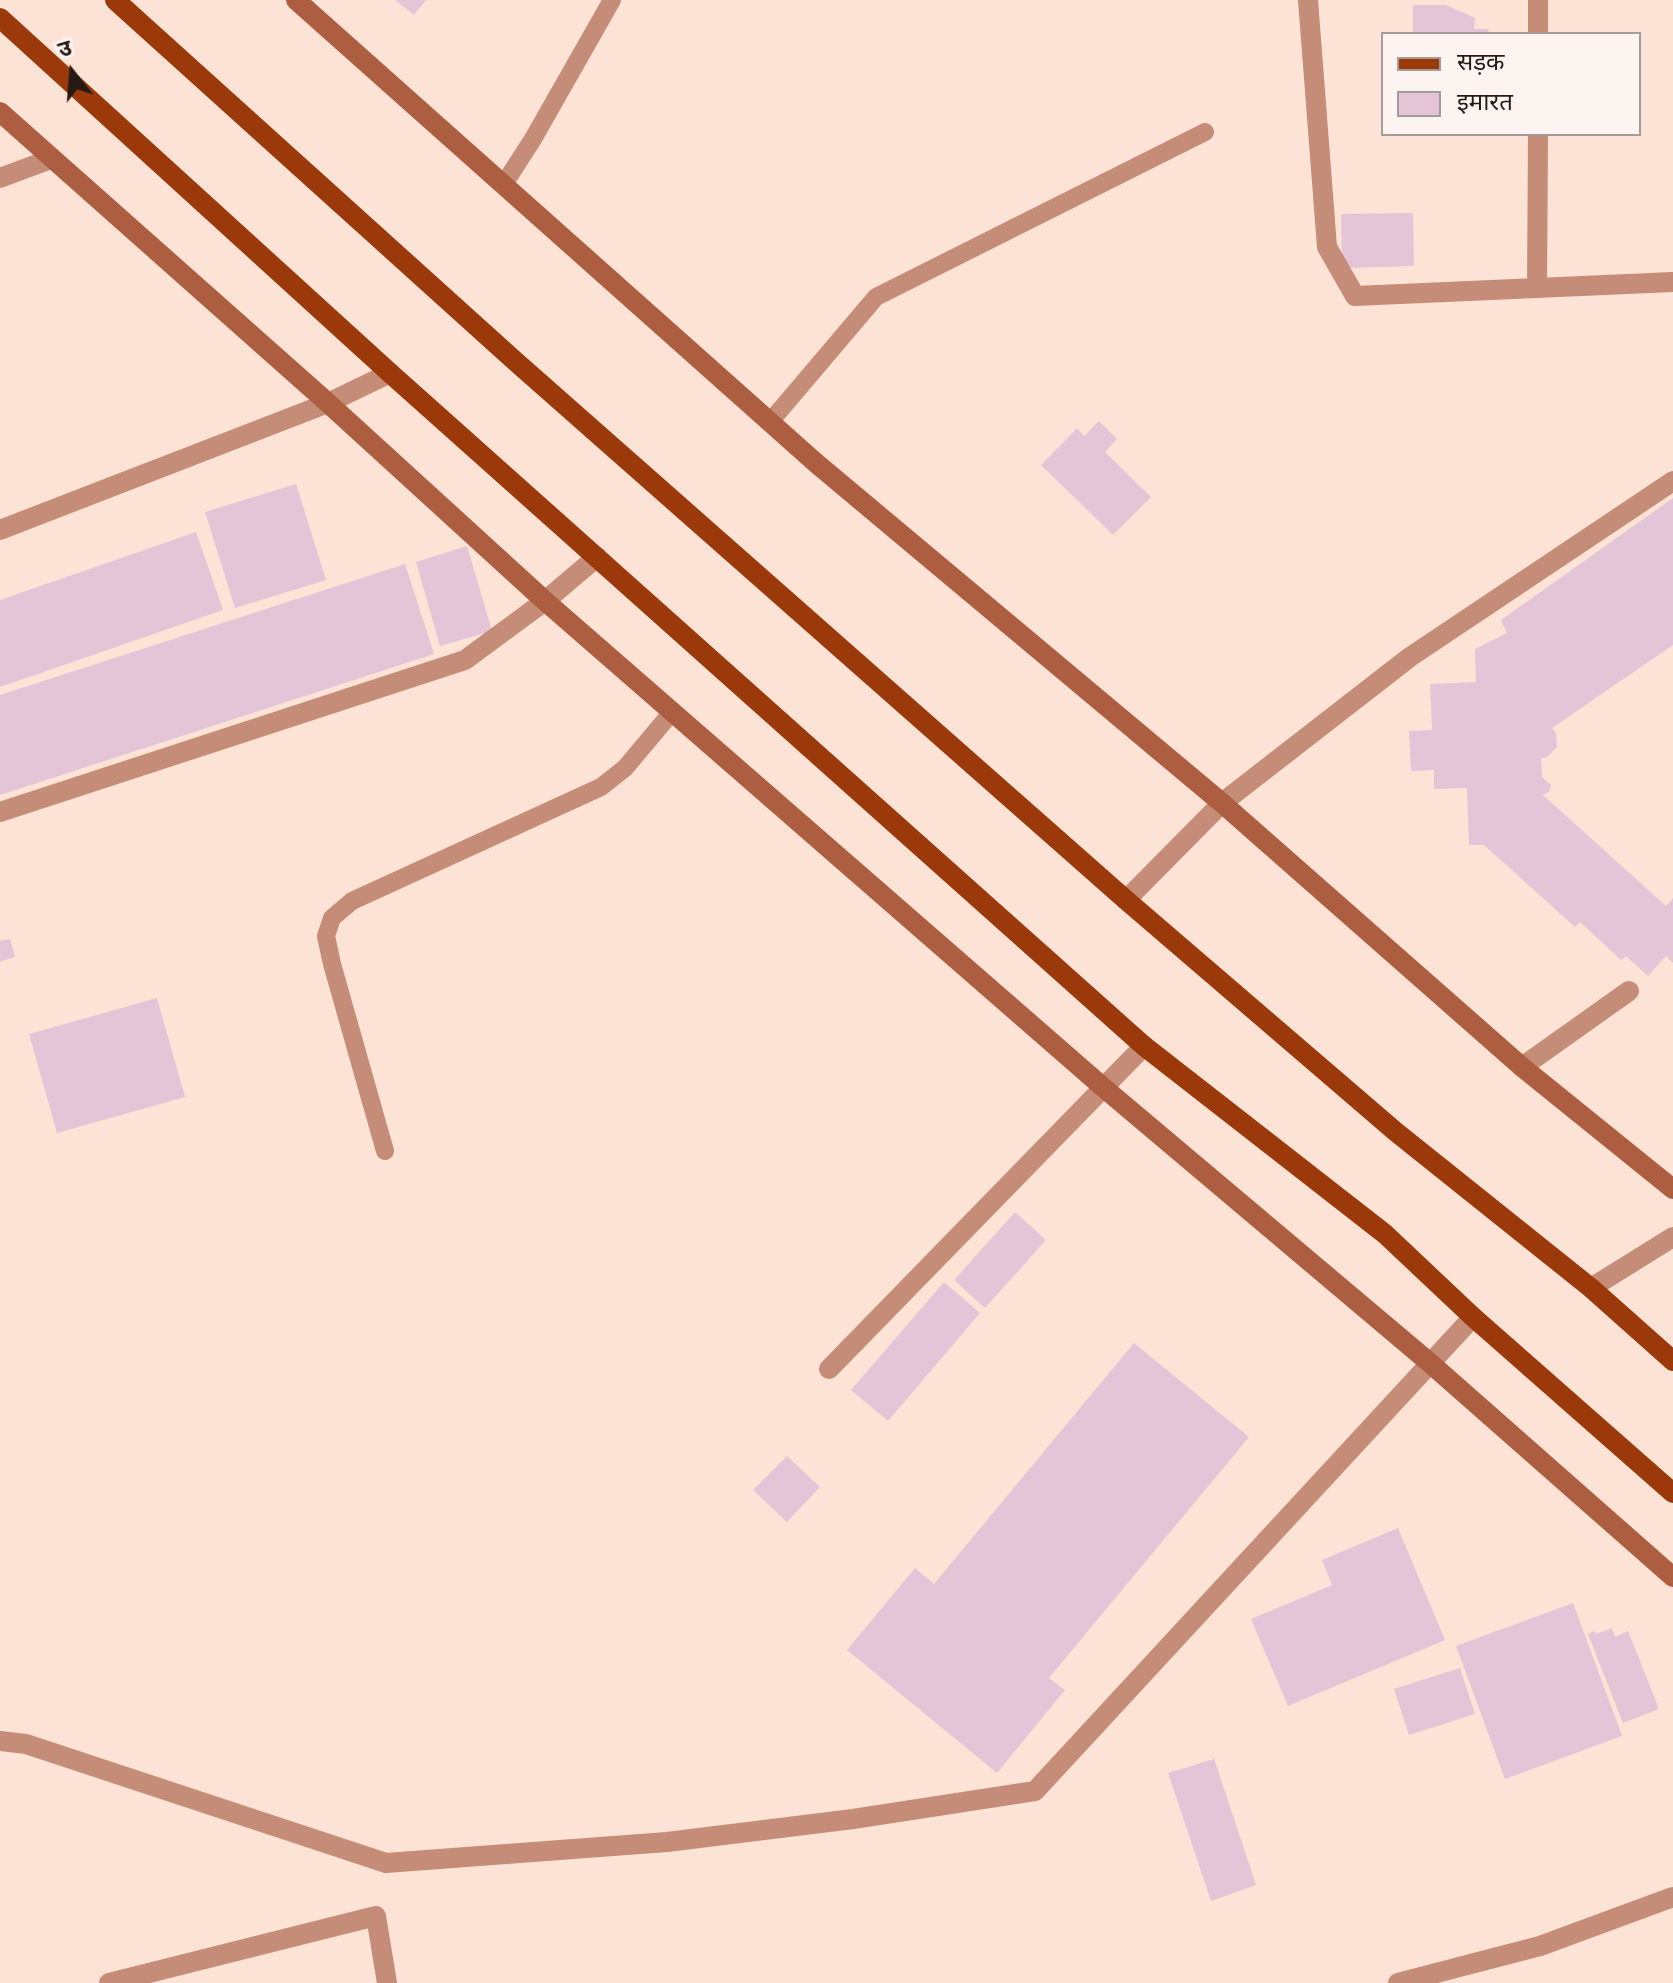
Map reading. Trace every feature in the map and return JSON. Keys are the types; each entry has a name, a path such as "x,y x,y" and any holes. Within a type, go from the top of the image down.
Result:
{"main road":[{"path":"115,0 527,372 1126,900 1396,1132 1591,1288 1673,1361"},
{"path":"0,18 390,373 1144,1046 1385,1234 1473,1317 1673,1493"}],"street":[{"path":"296,0 816,463 1222,803 1522,1067 1673,1189"},
{"path":"1308,0 1327,247 1355,296 1673,282"},
{"path":"1538,0 1538,32"},
{"path":"0,112 328,403 545,601 1104,1088 1430,1363 1673,1577"},
{"path":"1537,288 1538,136"},
{"path":"0,178 51,159"},
{"path":"0,530 328,403 390,373"},
{"path":"1126,900 1222,803 1410,657 1673,481"},
{"path":"0,812 465,660 545,601 597,557"},
{"path":"1522,1067 1629,991"},
{"path":"829,1369 1144,1046"},
{"path":"1591,1288 1673,1237"},
{"path":"0,1741 26,1744 386,1863 667,1842 853,1819 1035,1791 1473,1317"},
{"path":"1398,1983 1540,1946 1673,1897"},
{"path":"109,1983 376,1916 387,1983"}],"lane":[{"path":"504,184 612,0"},
{"path":"770,422 876,297 1205,132"},
{"path":"385,1151 332,964 326,936 332,918 352,901 601,787 625,768 672,712"}],"building":[{"path":"395,0 426,0 414,15"},
{"path":"1413,5 1446,5 1475,18 1474,29 1488,29 1489,32 1413,32"},
{"path":"1413,213 1414,266 1342,268 1341,214"},
{"path":"1099,421 1117,439 1105,452 1151,497 1113,535 1041,465 1077,428 1084,436"},
{"path":"296,484 326,580 235,608 205,512"},
{"path":"1673,498 1673,645 1552,728 1556,733 1557,747 1547,757 1541,758 1542,777 1551,785 1550,791 1543,795 1666,906 1673,898 1673,963 1666,956 1648,976 1626,956 1621,960 1580,922 1575,927 1484,845 1469,845 1467,788 1434,789 1434,770 1411,771 1409,731 1432,730 1430,684 1476,682 1475,649 1507,633 1501,620"},
{"path":"196,532 223,610 0,687 0,600"},
{"path":"467,546 492,631 440,646 416,562"},
{"path":"405,564 434,654 0,795 0,695"},
{"path":"10,939 15,957 0,962 0,941"},
{"path":"157,998 185,1097 57,1133 29,1034"},
{"path":"1015,1212 1046,1240 985,1308 954,1280"},
{"path":"944,1282 980,1313 888,1421 851,1390"},
{"path":"1134,1343 1249,1437 1049,1678 1065,1690 997,1773 847,1650 915,1568 934,1584"},
{"path":"787,1456 820,1487 787,1522 753,1490"},
{"path":"1398,1528 1445,1640 1288,1706 1251,1619 1332,1585 1322,1560"},
{"path":"1573,1603 1622,1736 1505,1779 1456,1646"},
{"path":"1612,1628 1615,1637 1628,1631 1659,1709 1623,1723 1588,1634"},
{"path":"1460,1668 1475,1714 1409,1735 1394,1689"},
{"path":"1214,1759 1256,1885 1211,1901 1168,1773"}]}
